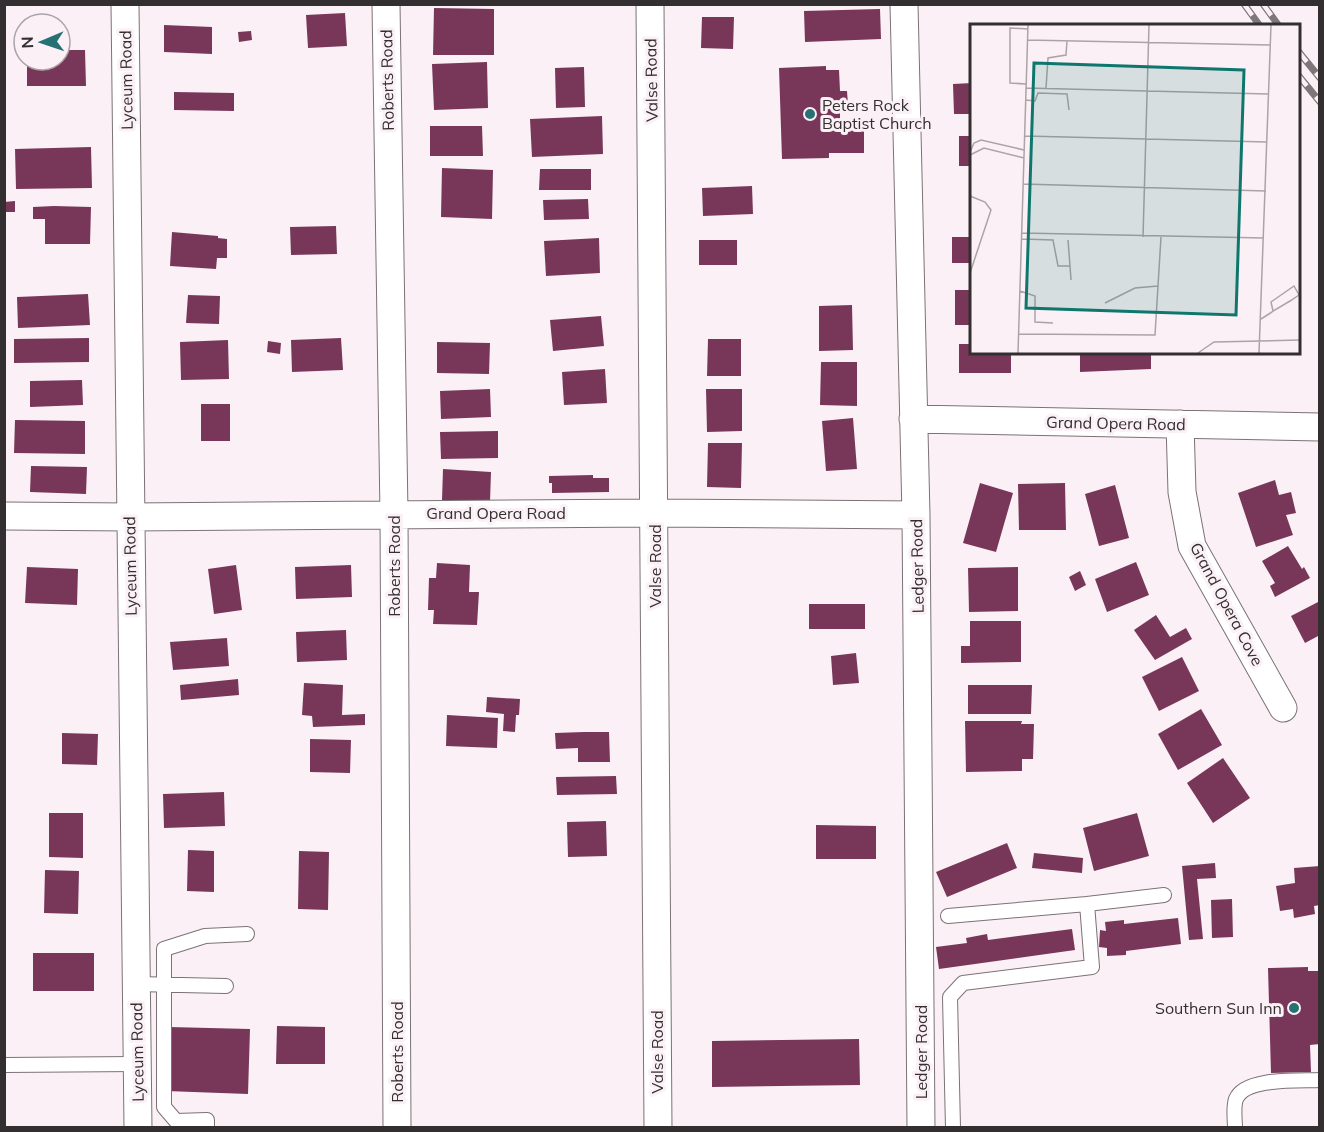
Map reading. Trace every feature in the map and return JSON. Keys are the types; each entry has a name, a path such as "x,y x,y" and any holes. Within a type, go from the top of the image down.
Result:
{"street":[{"name":"Lyceum Road","path":"125,4 138,1128"},
{"name":"Roberts Road","path":"386,4 394,514 397,1128"},
{"name":"Valse Road","path":"650,4 658,1128"},
{"name":"Ledger Road","path":"904,4 916,515 921,1128"},
{"name":"Grand Opera Road","path":"913,419 1320,427"},
{"name":"Grand Opera Cove","path":"1180,424 1182,492 1192,546 1283,708"},
{"name":"Grand Opera Road","path":"4,516 655,513 916,515"}],"lane":[{"path":"948,916 1164,895"},
{"path":"954,1128 950,997 963,983 1092,967 1087,904"},
{"path":"207,1128 207,1120 176,1121 164,1107 164,949 205,936 247,934"},
{"path":"136,984 226,986"},
{"path":"4,1065 137,1064"},
{"path":"1235,1128 1236,1099 1243,1091 1255,1084 1320,1080"}],"building":[{"path":"434,8 494,9 494,55 433,55"},
{"path":"880,9 881,39 805,42 804,11"},
{"path":"345,13 347,46 308,48 306,15"},
{"path":"702,17 734,17 733,49 701,48"},
{"path":"164,25 212,27 212,54 164,52"},
{"path":"251,31 252,40 239,42 238,32"},
{"path":"72,50 85,50 86,86 27,86 27,72 72,72"},
{"path":"487,62 488,108 434,110 432,64"},
{"name":"Peters Rock Baptist Church","path":"826,66 826,70 839,70 840,91 847,91 848,105 840,106 840,123 828,123 828,125 864,126 864,153 829,153 829,158 782,159 779,68"},
{"path":"584,67 585,107 556,108 555,68"},
{"path":"970,83 970,114 954,114 953,84"},
{"path":"174,92 234,93 234,111 174,110"},
{"path":"602,116 603,154 532,157 530,119"},
{"path":"430,126 482,126 483,156 430,156"},
{"path":"959,136 970,136 970,166 959,166"},
{"path":"91,147 92,188 16,189 15,149"},
{"path":"442,168 493,170 492,219 441,217"},
{"path":"540,169 591,169 591,190 539,190"},
{"path":"752,186 753,214 703,216 702,188"},
{"path":"588,199 589,219 544,220 543,200"},
{"path":"15,201 15,212 4,212 4,202"},
{"path":"33,207 91,207 90,244 45,244 45,219 33,219"},
{"path":"336,226 337,254 291,255 290,227"},
{"path":"172,232 218,236 218,238 227,239 227,258 217,258 216,269 170,266"},
{"path":"952,237 970,237 970,263 952,263"},
{"path":"599,238 600,273 546,276 544,241"},
{"path":"699,240 737,240 737,265 699,265"},
{"path":"955,290 970,290 970,325 955,325"},
{"path":"88,294 90,325 18,328 17,297"},
{"path":"188,295 220,296 219,324 186,323"},
{"path":"852,305 853,350 819,351 819,306"},
{"path":"601,316 604,346 553,351 550,320"},
{"path":"89,338 89,362 14,363 14,339"},
{"path":"341,338 343,370 292,372 291,340"},
{"path":"708,339 741,339 741,376 707,376"},
{"path":"228,340 229,379 181,380 180,342"},
{"path":"268,341 281,343 280,354 267,352"},
{"path":"437,342 490,343 489,374 437,373"},
{"path":"959,344 970,344 970,354 1011,354 1011,373 959,373"},
{"path":"1080,354 1151,354 1151,369 1080,372"},
{"path":"821,362 857,362 857,406 820,405"},
{"path":"605,369 607,403 564,405 562,372"},
{"path":"82,380 83,405 30,407 30,381"},
{"path":"490,389 491,417 441,419 440,391"},
{"path":"706,389 742,389 742,431 707,432"},
{"path":"201,404 230,404 230,441 201,441"},
{"path":"853,418 857,469 826,471 822,421"},
{"path":"15,420 85,421 85,454 14,453"},
{"path":"498,431 498,458 441,459 440,432"},
{"path":"708,443 742,443 741,488 707,487"},
{"path":"31,466 87,467 86,494 30,492"},
{"path":"443,469 491,472 490,502 442,500"},
{"path":"593,475 593,478 609,478 609,492 552,493 549,476"},
{"path":"1275,480 1279,495 1291,492 1296,513 1286,515 1293,535 1256,547 1238,493"},
{"path":"980,483 1013,493 996,552 963,543"},
{"path":"1065,483 1066,530 1019,530 1018,484"},
{"path":"1115,485 1129,538 1099,546 1085,494"},
{"path":"1288,546 1310,578 1275,597 1270,586 1275,583 1262,561"},
{"path":"1136,562 1149,595 1107,612 1095,579"},
{"path":"437,563 470,565 469,592 479,592 477,625 433,624 434,610 428,610 429,578 436,578"},
{"path":"236,565 242,610 214,614 208,569"},
{"path":"351,565 352,597 296,599 295,567"},
{"path":"27,567 78,569 77,605 25,603"},
{"path":"1018,567 1018,611 969,612 968,568"},
{"path":"1080,571 1086,585 1075,591 1069,577"},
{"path":"1320,601 1320,635 1305,643 1291,616"},
{"path":"809,604 865,604 865,629 809,629"},
{"path":"1156,615 1170,637 1186,628 1192,639 1155,660 1134,630"},
{"path":"970,621 1021,621 1021,662 961,663 961,646 970,646"},
{"path":"346,630 347,660 297,662 296,632"},
{"path":"227,638 229,666 173,670 170,642"},
{"path":"856,653 859,683 833,685 831,656"},
{"path":"1182,657 1199,691 1159,711 1142,677"},
{"path":"238,679 239,695 181,700 180,685"},
{"path":"304,683 343,685 342,715 365,714 365,725 313,727 312,716 302,715"},
{"path":"968,685 1032,685 1031,714 968,714"},
{"path":"487,697 520,699 515,732 503,731 504,714 486,712"},
{"path":"1201,709 1222,745 1178,770 1158,734"},
{"path":"447,715 498,718 497,748 446,746"},
{"path":"965,721 1022,721 1021,724 1034,724 1033,759 1022,759 1022,771 966,772"},
{"path":"609,732 610,762 578,762 578,748 556,749 555,733"},
{"path":"62,733 98,734 97,765 62,764"},
{"path":"310,739 351,740 350,773 310,772"},
{"path":"1223,758 1250,798 1213,823 1187,783"},
{"path":"616,776 617,794 557,795 556,777"},
{"path":"224,792 225,826 164,828 163,794"},
{"path":"49,813 83,813 83,858 49,857"},
{"path":"1137,813 1149,856 1094,871 1083,828"},
{"path":"606,821 607,856 568,857 567,822"},
{"path":"816,825 876,826 876,859 816,859"},
{"path":"1007,843 1017,868 947,897 936,872"},
{"path":"188,850 214,851 214,892 187,891"},
{"path":"299,851 329,852 328,910 298,909"},
{"path":"1034,853 1083,858 1082,873 1032,868"},
{"path":"1215,863 1216,878 1197,879 1203,939 1189,940 1182,866"},
{"path":"1320,866 1320,905 1314,906 1315,914 1294,918 1293,909 1280,911 1276,886 1295,883 1294,868"},
{"path":"45,870 79,871 78,914 44,913"},
{"path":"1232,899 1233,937 1212,938 1211,900"},
{"path":"1178,918 1181,944 1126,951 1126,955 1107,956 1107,948 1099,947 1100,930 1106,931 1105,922 1124,920 1124,924"},
{"path":"1072,929 1075,950 939,969 936,947 967,943 966,938 987,934 988,940"},
{"path":"33,953 94,953 94,991 33,991"},
{"name":"Southern Sun Inn","path":"1308,967 1308,971 1320,971 1320,1044 1310,1045 1311,1072 1271,1073 1268,968"},
{"path":"277,1026 325,1027 325,1064 276,1064"},
{"path":"169,1027 250,1029 248,1094 166,1091"},
{"path":"859,1039 860,1085 712,1087 712,1041"}],"railway":[{"path":"1244,4 1259,24"},
{"path":"1263,4 1278,24"},
{"path":"1300,53 1320,78"},
{"path":"1300,77 1320,102"}],"place":[{"name":"Peters Rock Baptist Church","path":"810,114"},
{"name":"Southern Sun Inn","path":"1294,1008"}]}
